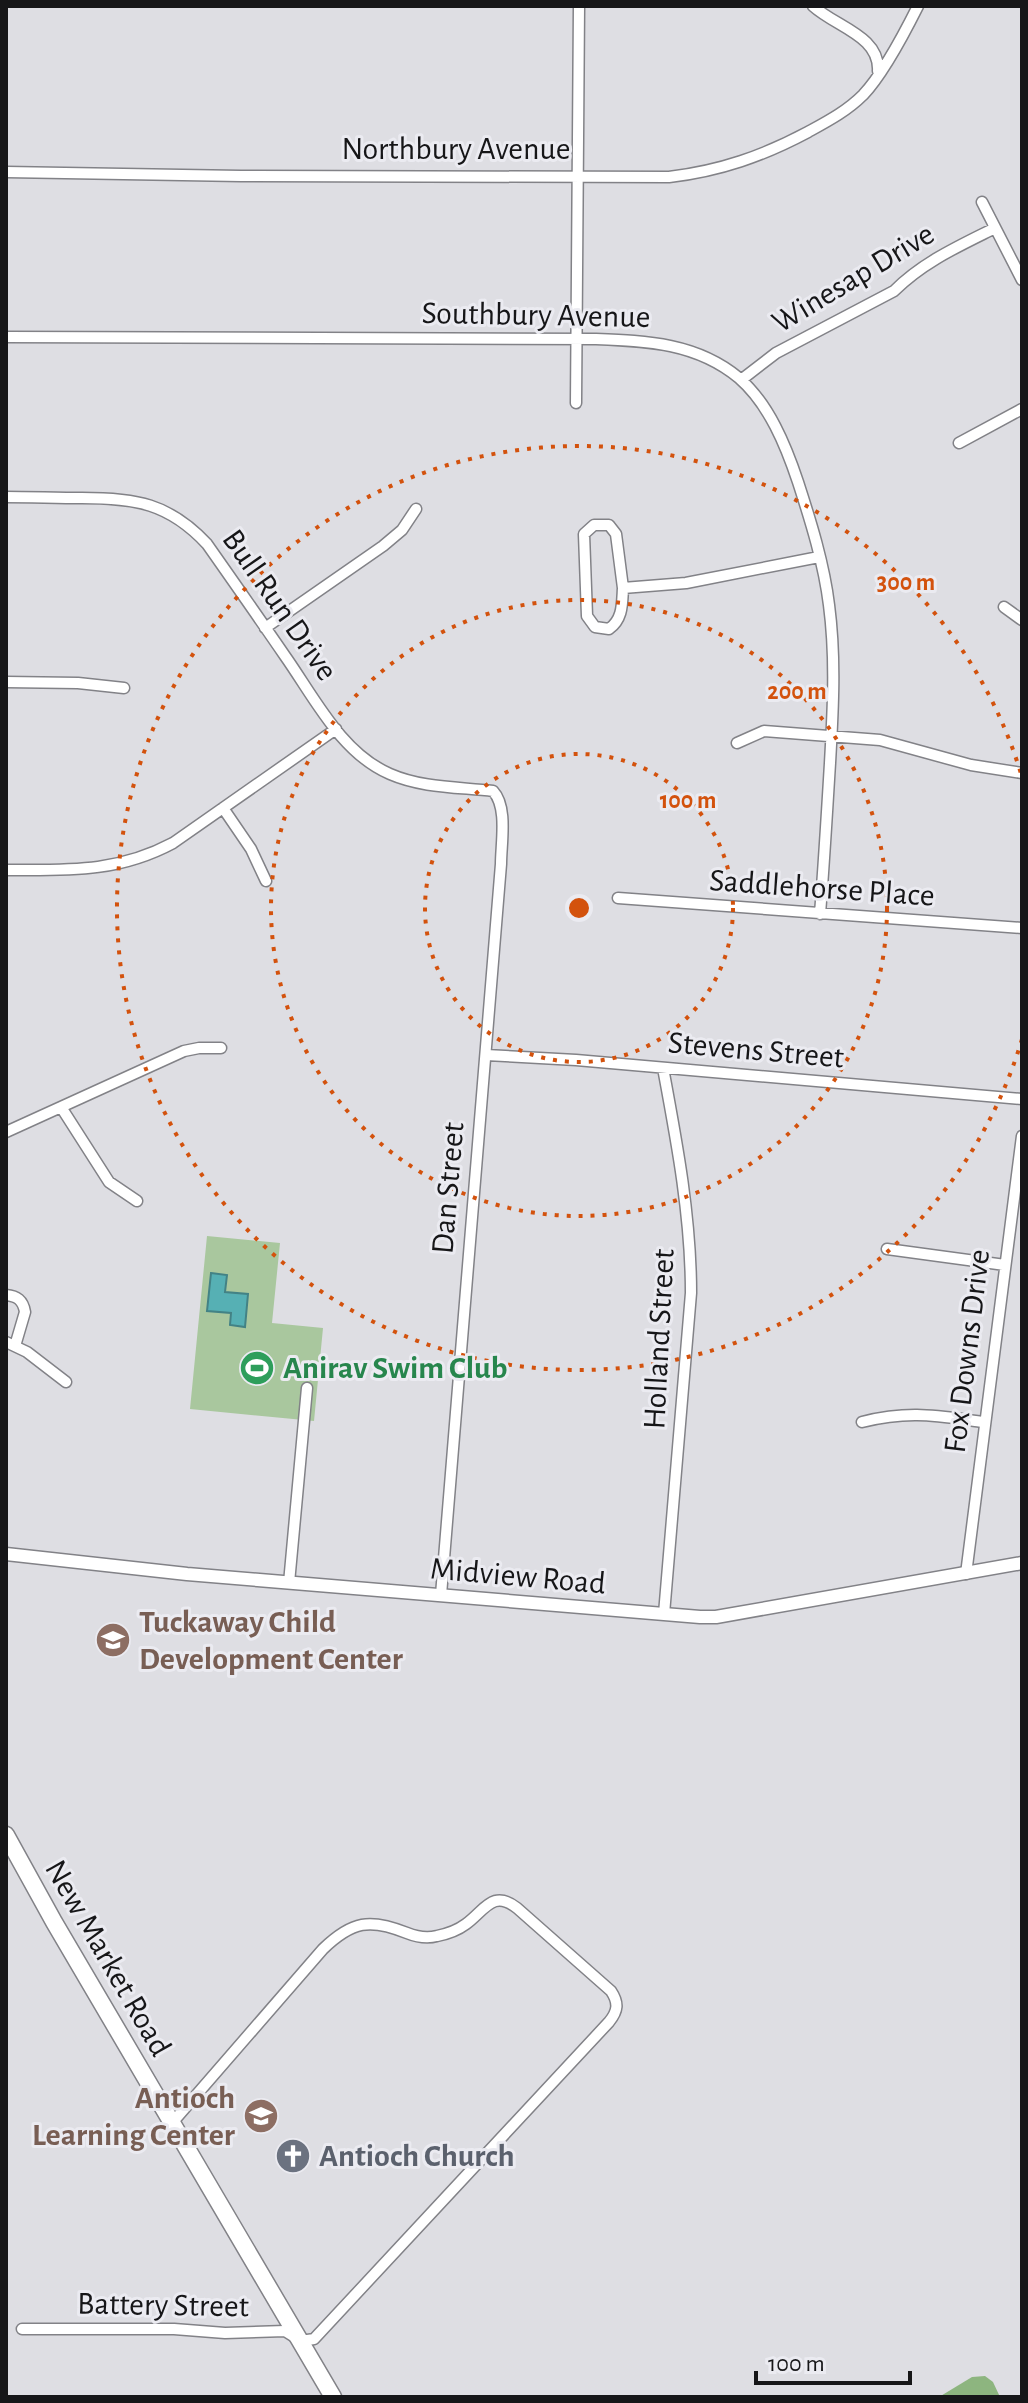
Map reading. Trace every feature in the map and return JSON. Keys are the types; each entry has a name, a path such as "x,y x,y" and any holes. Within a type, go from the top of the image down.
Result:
{"main road":[{"name":"New Market Road","path":"6,1835 333,2397"}],"street":[{"path":"576,403 579,6"},
{"path":"813,6 869,44 878,59 877,77"},
{"name":"Northbury Avenue","path":"6,172 669,177 702,173 777,149 836,117 860,98 877,77 918,6"},
{"path":"982,202 1022,280"},
{"name":"Winesap Drive","path":"741,380 776,353 894,291 936,257 995,228"},
{"name":"Southbury Avenue","path":"6,337 659,342 709,360 741,380 774,422 794,469 829,603 834,659 820,914"},
{"path":"959,443 1022,409"},
{"name":"Bull Run Drive","path":"6,497 129,499 173,515 207,544 336,729 356,752 387,773 419,784 490,790"},
{"path":"265,628 383,546 402,530 416,509"},
{"path":"594,525 609,525 616,534 623,588 617,623 609,629 595,627 587,616 584,534 594,525"},
{"path":"623,588 686,583 819,557"},
{"path":"1004,607 1022,620"},
{"path":"6,682 78,683 124,688"},
{"path":"6,870 93,869 131,862 173,843 336,729"},
{"path":"737,743 764,731 880,740 971,765 1022,773"},
{"name":"Dan Street","path":"441,1595 501,864 502,808 498,796 490,790"},
{"path":"223,808 251,849 266,881"},
{"name":"Saddlehorse Place","path":"618,898 1022,928"},
{"path":"6,1132 184,1051 221,1048"},
{"name":"Stevens Street","path":"486,1055 1022,1099"},
{"name":"Holland Street","path":"663,1068 684,1180 691,1281 687,1366 664,1614"},
{"path":"61,1107 109,1182 137,1201"},
{"name":"Fox Downs Drive","path":"966,1574 1022,1136"},
{"path":"887,1249 1005,1265"},
{"path":"6,1295 20,1300 25,1312 10,1344 27,1352 66,1382"},
{"path":"289,1583 307,1388"},
{"path":"862,1422 915,1413 984,1422"},
{"name":"Midview Road","path":"6,1554 289,1583 716,1617 1022,1563"},
{"path":"172,2123 323,1949 357,1925 377,1923 416,1936 436,1937 466,1924 494,1901 504,1900 611,1991 617,2003 616,2012 609,2022 317,2337 301,2341"},
{"name":"Battery Street","path":"22,2329 174,2329 225,2333 285,2331 301,2341"}],"green space":[{"name":"Anirav Swim Club","path":"207,1236 280,1243 272,1323 323,1328 314,1421 190,1409"},
{"path":"985,2376 993,2382 1000,2397 939,2397 972,2377"}],"water":[{"path":"211,1273 227,1275 225,1292 248,1294 245,1327 230,1325 231,1313 207,1311"}],"place":[{"name":"Anirav Swim Club","path":"257,1368"},
{"name":"Tuckaway Child Development Center","path":"113,1640"},
{"name":"Antioch Learning Center","path":"261,2116"},
{"name":"Antioch Church","path":"293,2156"}]}
